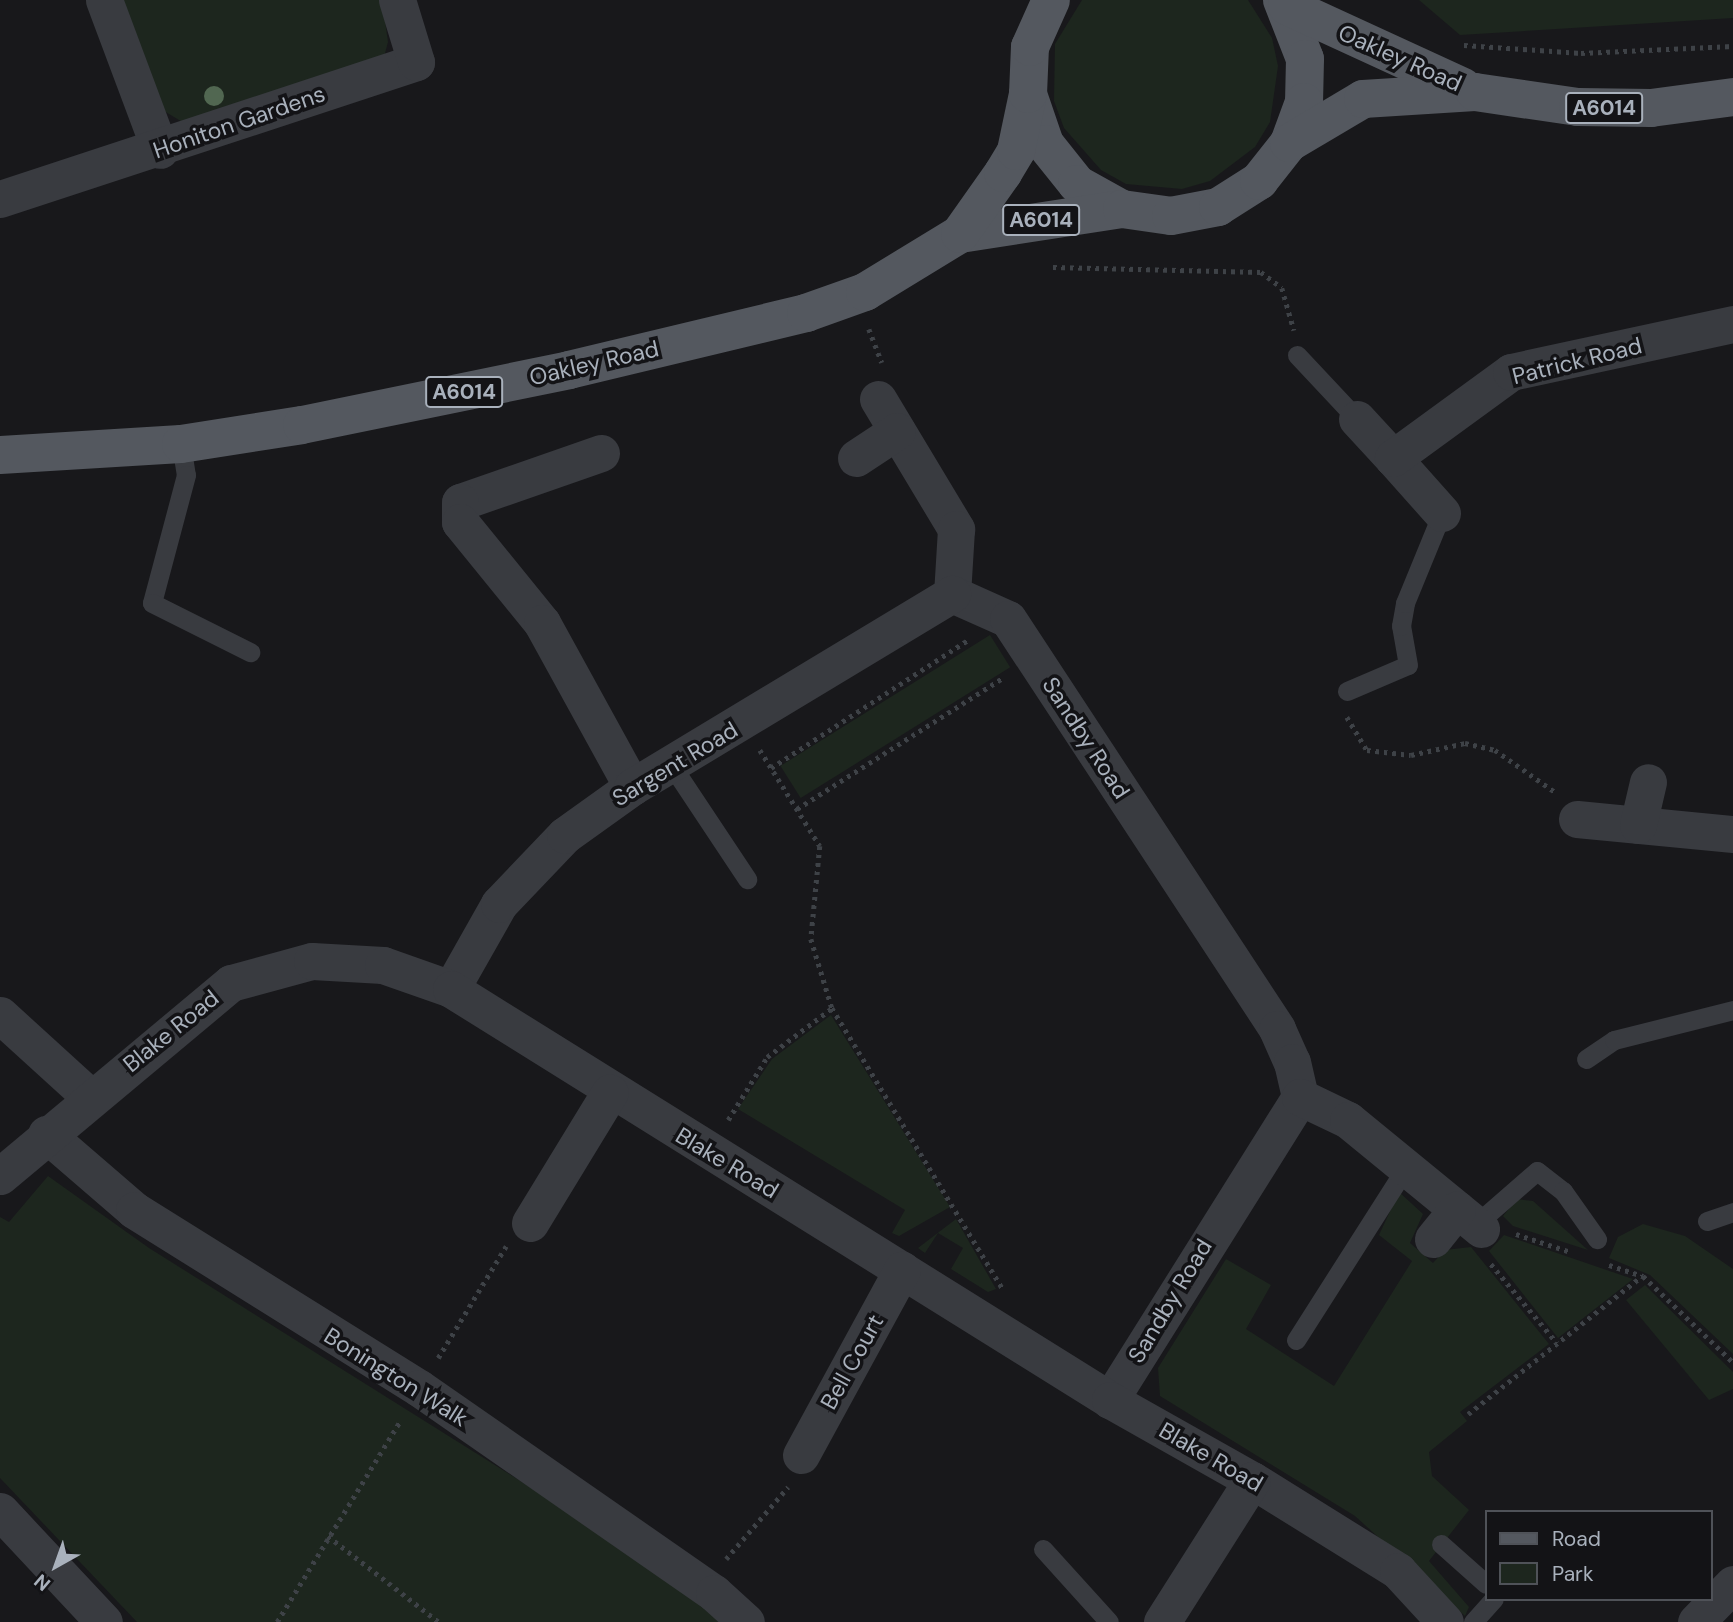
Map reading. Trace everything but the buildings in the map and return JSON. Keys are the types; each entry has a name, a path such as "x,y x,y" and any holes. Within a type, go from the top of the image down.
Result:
{"main road":[{"name":"Oakley Road","path":"960,234 1016,151 1028,94 1030,47 1051,0"},
{"name":"Oakley Road","path":"1284,3 1475,92"},
{"name":"Oakley Road","path":"0,455 181,444 416,403 806,313 865,292 960,234 1122,209 1171,216 1218,206 1259,181 1289,143 1304,102 1305,60 1284,3"},
{"name":"Oakley Road","path":"1289,143 1363,99 1475,92 1578,107 1651,108 1733,97"},
{"name":"Oakley Road","path":"1028,94 1053,154 1077,184 1122,209"}],"street":[{"path":"104,0 160,150"},
{"name":"Honiton Gardens","path":"0,199 160,150 416,62 397,0"},
{"name":"Patrick Road","path":"1392,457 1511,372 1733,324"},
{"path":"878,399 956,529 951,594"},
{"path":"1356,419 1442,513"},
{"path":"856,458 897,430"},
{"path":"601,453 460,502 460,522 542,623 632,787"},
{"name":"Sandby Road","path":"951,594 1008,619 1277,1029 1300,1097 1110,1399"},
{"name":"Sargent Road","path":"451,989 518,883 565,835 632,787 672,766 951,594"},
{"path":"1638,825 1648,782"},
{"path":"1577,819 1733,834"},
{"name":"Blake Road","path":"0,1176 90,1097 231,983 257,973 350,961 451,989 610,1092 1110,1399 1252,1480 1398,1571 1445,1622"},
{"path":"0,1015 90,1097"},
{"path":"530,1223 610,1092"},
{"path":"1300,1097 1348,1121 1407,1166 1471,1221 1433,1239"},
{"name":"Bonington Walk","path":"46,1134 134,1210 419,1388 704,1586 746,1622"},
{"name":"Bell Court","path":"801,1455 902,1269"},
{"path":"1162,1622 1252,1480"},
{"path":"0,1511 104,1622"},
{"path":"1696,1622 1733,1584"}],"lane":[{"path":"1297,355 1356,419"},
{"path":"181,444 186,475 152,603 250,652"},
{"path":"1346,691 1408,665 1405,604 1442,513"},
{"path":"672,766 747,879"},
{"path":"1586,1059 1614,1040 1733,1010"},
{"path":"1296,1340 1407,1166"},
{"path":"1471,1221 1537,1171 1563,1191 1597,1240"},
{"path":"1707,1221 1733,1212"},
{"path":"1441,1544 1484,1582"},
{"path":"1043,1549 1109,1622"},
{"path":"1473,1622 1492,1601"}],"path":[{"path":"1452,44 1581,53 1733,46"},
{"path":"1053,267 1261,272 1282,288 1297,355"},
{"path":"771,768 999,616"},
{"path":"797,809 1034,659"},
{"path":"1346,691 1339,695 1355,738 1367,750 1410,755 1465,743 1495,750 1565,799 1577,819"},
{"path":"743,722 820,846 811,939 832,1008 1005,1299"},
{"path":"726,1125 767,1057 832,1008"},
{"path":"1471,1221 1584,1256"},
{"path":"1471,1221 1480,1251 1557,1343"},
{"path":"1597,1261 1643,1276 1733,1362"},
{"path":"1468,1414 1643,1276"},
{"path":"704,1586 797,1478 801,1455"},
{"path":"328,1536 439,1622"}],"green space":[{"path":"123,0 382,0 388,42 384,57 184,123 159,108"},
{"path":"1082,0 1248,0 1272,38 1278,66 1270,122 1255,147 1210,181 1182,189 1126,184 1101,170 1064,128 1054,101 1055,44"},
{"path":"1419,0 1733,0 1733,18 1460,35"},
{"path":"990,635 1010,667 801,798 781,766"},
{"path":"831,1015 950,1207 899,1236 892,1233 905,1210 738,1109 772,1059"},
{"path":"48,1176 149,1248 654,1565 720,1622 137,1622 0,1478 0,1217 9,1222"},
{"path":"1399,1192 1423,1214 1410,1243 1433,1263 1445,1250 1471,1247 1549,1344 1460,1412 1467,1421 1429,1452 1432,1476 1469,1510 1429,1561 1469,1607 1465,1616 1355,1516 1160,1396 1158,1368 1226,1259 1271,1285 1246,1329 1334,1386 1412,1261 1379,1235"},
{"path":"1517,1199 1533,1201 1588,1250 1513,1226 1503,1216"},
{"path":"956,1219 996,1289 988,1292 951,1269 963,1248 938,1233 925,1253 918,1248"},
{"path":"1643,1224 1685,1236 1733,1269 1733,1354 1650,1275 1609,1258 1618,1237"},
{"path":"1504,1235 1633,1279 1558,1338 1489,1251"},
{"path":"1645,1285 1733,1372 1733,1389 1709,1400 1626,1300"}]}
